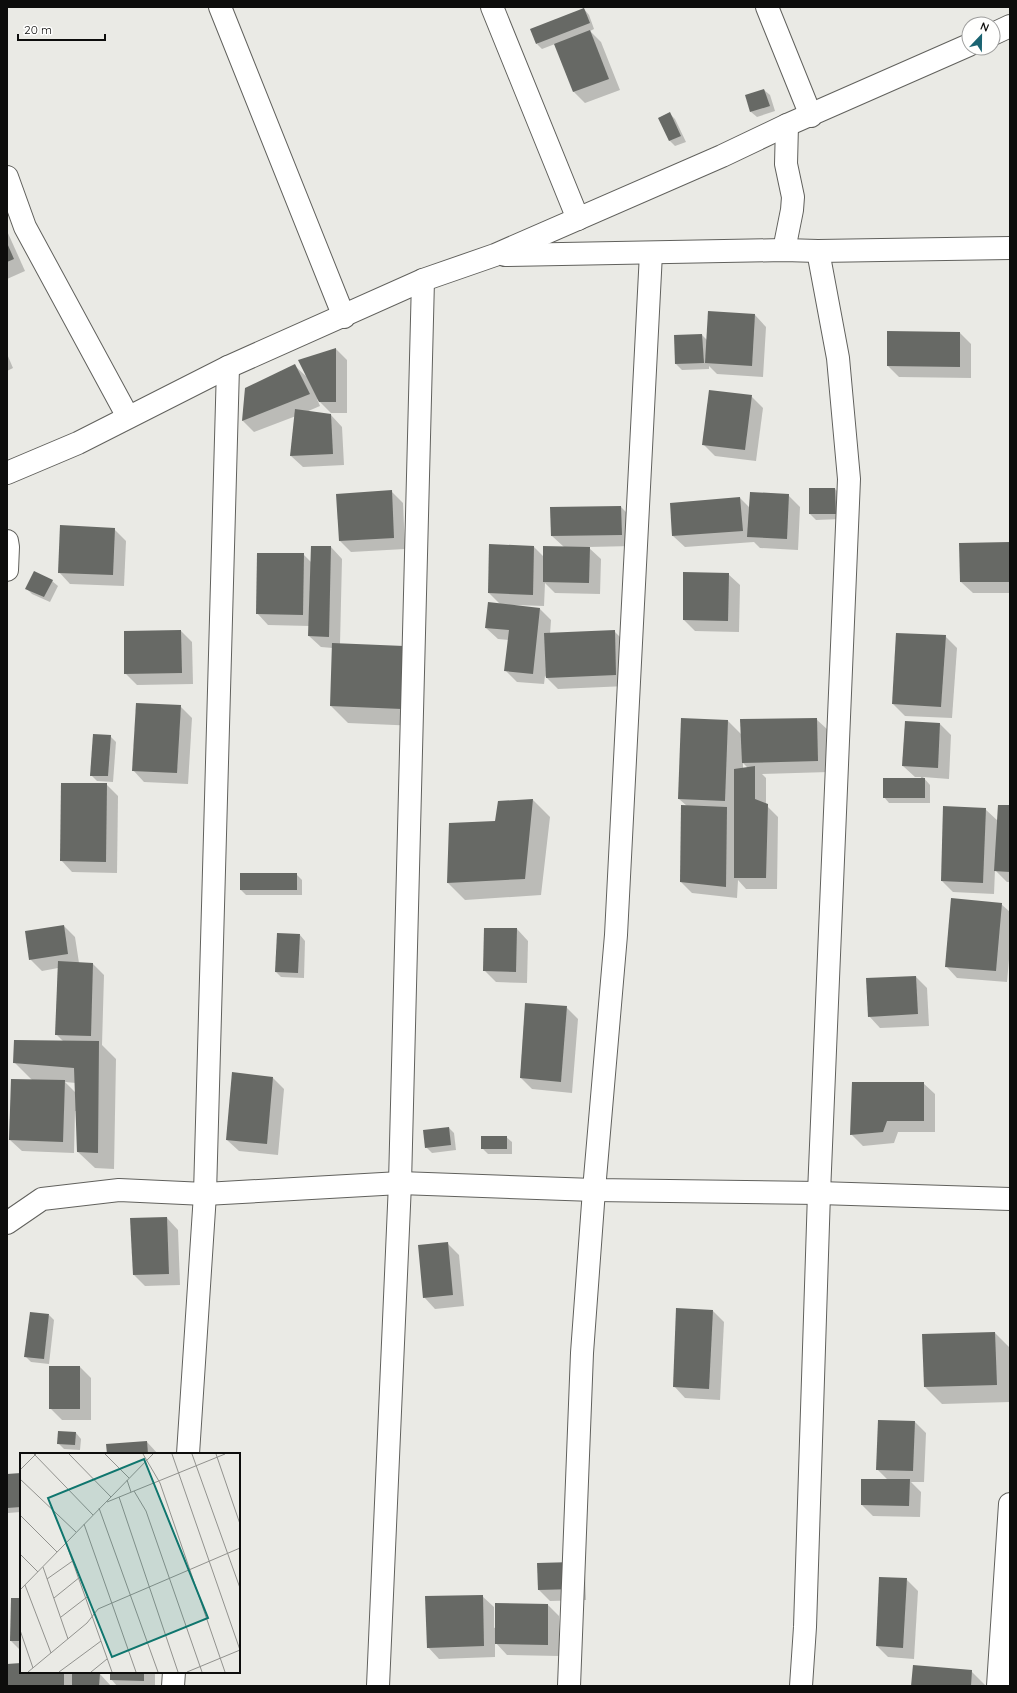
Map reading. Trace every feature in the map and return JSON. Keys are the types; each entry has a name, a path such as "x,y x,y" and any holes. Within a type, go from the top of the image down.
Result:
{"street":[{"path":"220,7 344,317"},
{"path":"492,7 578,219"},
{"path":"768,7 811,116"},
{"path":"7,472 78,443 228,367 344,317 423,280 496,255 722,156 787,125 811,116 961,48"},
{"path":"784,250 793,197 786,164 787,125"},
{"path":"7,177 25,227 128,417"},
{"path":"496,255 1010,248"},
{"path":"801,1686 805,1619 819,1193 850,479 838,358 818,251"},
{"path":"569,1686 582,1353 594,1190 616,935 651,253"},
{"path":"378,1686 400,1183 423,280"},
{"path":"188,1453 205,1194 228,367"},
{"path":"7,541 7,570"},
{"path":"7,1224 42,1199 119,1190 205,1194 400,1183 594,1190 819,1193 1010,1199"},
{"path":"998,1686 1010,1504"},
{"path":"173,1686 174,1673"}],"building":[{"path":"584,8 590,23 536,44 530,29"},
{"path":"590,30 609,79 573,92 554,44"},
{"path":"764,89 770,106 750,112 745,95"},
{"path":"670,112 681,136 669,141 658,118"},
{"path":"7,243 14,259 7,262"},
{"path":"708,311 755,314 752,366 705,363"},
{"path":"887,331 960,332 960,367 887,366"},
{"path":"702,334 704,363 675,364 674,335"},
{"path":"336,348 336,402 319,402 298,360"},
{"path":"295,364 310,394 242,421 245,388"},
{"path":"709,390 752,395 745,450 702,445"},
{"path":"295,409 331,414 333,454 290,456"},
{"path":"809,488 835,488 836,514 809,514"},
{"path":"392,490 394,538 339,541 336,494"},
{"path":"750,492 789,494 787,539 747,537"},
{"path":"740,497 743,531 672,536 670,503"},
{"path":"621,506 622,535 551,536 550,507"},
{"path":"60,525 115,528 113,575 58,573"},
{"path":"1010,542 1010,582 960,582 959,543"},
{"path":"489,544 534,546 533,595 488,593"},
{"path":"311,546 331,546 329,637 308,636"},
{"path":"543,546 590,547 589,583 543,582"},
{"path":"257,553 304,553 303,615 256,614"},
{"path":"34,571 53,580 44,597 25,589"},
{"path":"683,572 729,573 728,621 683,620"},
{"path":"488,602 540,608 533,674 504,671 509,630 485,628"},
{"path":"181,630 182,673 124,674 124,631"},
{"path":"615,630 616,675 546,678 544,633"},
{"path":"896,633 946,635 941,707 892,704"},
{"path":"332,643 404,646 402,709 330,706"},
{"path":"136,703 181,705 177,773 132,771"},
{"path":"681,718 728,720 725,801 678,799"},
{"path":"817,718 818,761 742,763 740,719"},
{"path":"905,721 940,723 938,768 902,766"},
{"path":"93,734 111,735 108,776 90,776"},
{"path":"755,766 755,799 768,804 766,878 734,878 734,769"},
{"path":"883,778 925,778 925,798 883,798"},
{"path":"61,783 107,783 106,862 60,861"},
{"path":"533,799 525,879 447,883 449,823 495,821 498,801"},
{"path":"681,805 727,807 726,887 680,882"},
{"path":"998,805 1010,805 1010,872 994,871"},
{"path":"943,806 986,808 983,883 941,881"},
{"path":"240,873 297,873 297,890 240,890"},
{"path":"951,898 1002,903 996,971 945,967"},
{"path":"64,925 68,954 29,960 25,931"},
{"path":"484,928 517,928 516,972 483,971"},
{"path":"277,933 300,934 298,973 275,972"},
{"path":"58,961 93,963 91,1036 55,1035"},
{"path":"916,976 918,1014 868,1017 866,978"},
{"path":"525,1003 567,1006 561,1082 520,1078"},
{"path":"14,1040 99,1041 98,1153 77,1152 74,1068 13,1063"},
{"path":"232,1072 273,1077 267,1144 226,1140"},
{"path":"11,1079 65,1080 63,1142 9,1140"},
{"path":"852,1082 924,1082 924,1121 887,1121 883,1132 850,1135"},
{"path":"449,1127 451,1145 425,1148 423,1130"},
{"path":"481,1136 507,1136 507,1149 481,1149"},
{"path":"167,1217 169,1274 133,1275 130,1218"},
{"path":"448,1242 453,1295 423,1298 418,1245"},
{"path":"676,1308 713,1310 709,1389 673,1387"},
{"path":"30,1312 49,1314 44,1359 24,1357"},
{"path":"995,1332 997,1385 924,1387 922,1334"},
{"path":"49,1366 80,1366 80,1409 49,1409"},
{"path":"878,1420 915,1421 913,1471 876,1470"},
{"path":"58,1431 76,1432 75,1445 57,1444"},
{"path":"147,1441 148,1453 107,1453 106,1444"},
{"path":"20,1473 20,1507 7,1508 7,1474"},
{"path":"861,1479 910,1479 909,1506 861,1505"},
{"path":"574,1562 575,1589 538,1590 537,1563"},
{"path":"879,1577 907,1578 903,1648 876,1646"},
{"path":"483,1595 484,1646 427,1648 425,1596"},
{"path":"11,1598 20,1598 20,1641 10,1641"},
{"path":"495,1603 548,1604 548,1645 495,1644"},
{"path":"20,1663 20,1673 64,1673 64,1686 7,1686 7,1664"},
{"path":"913,1665 972,1670 971,1686 911,1686"},
{"path":"72,1673 100,1673 99,1686 72,1686"},
{"path":"110,1673 144,1673 144,1681 110,1680"}]}
